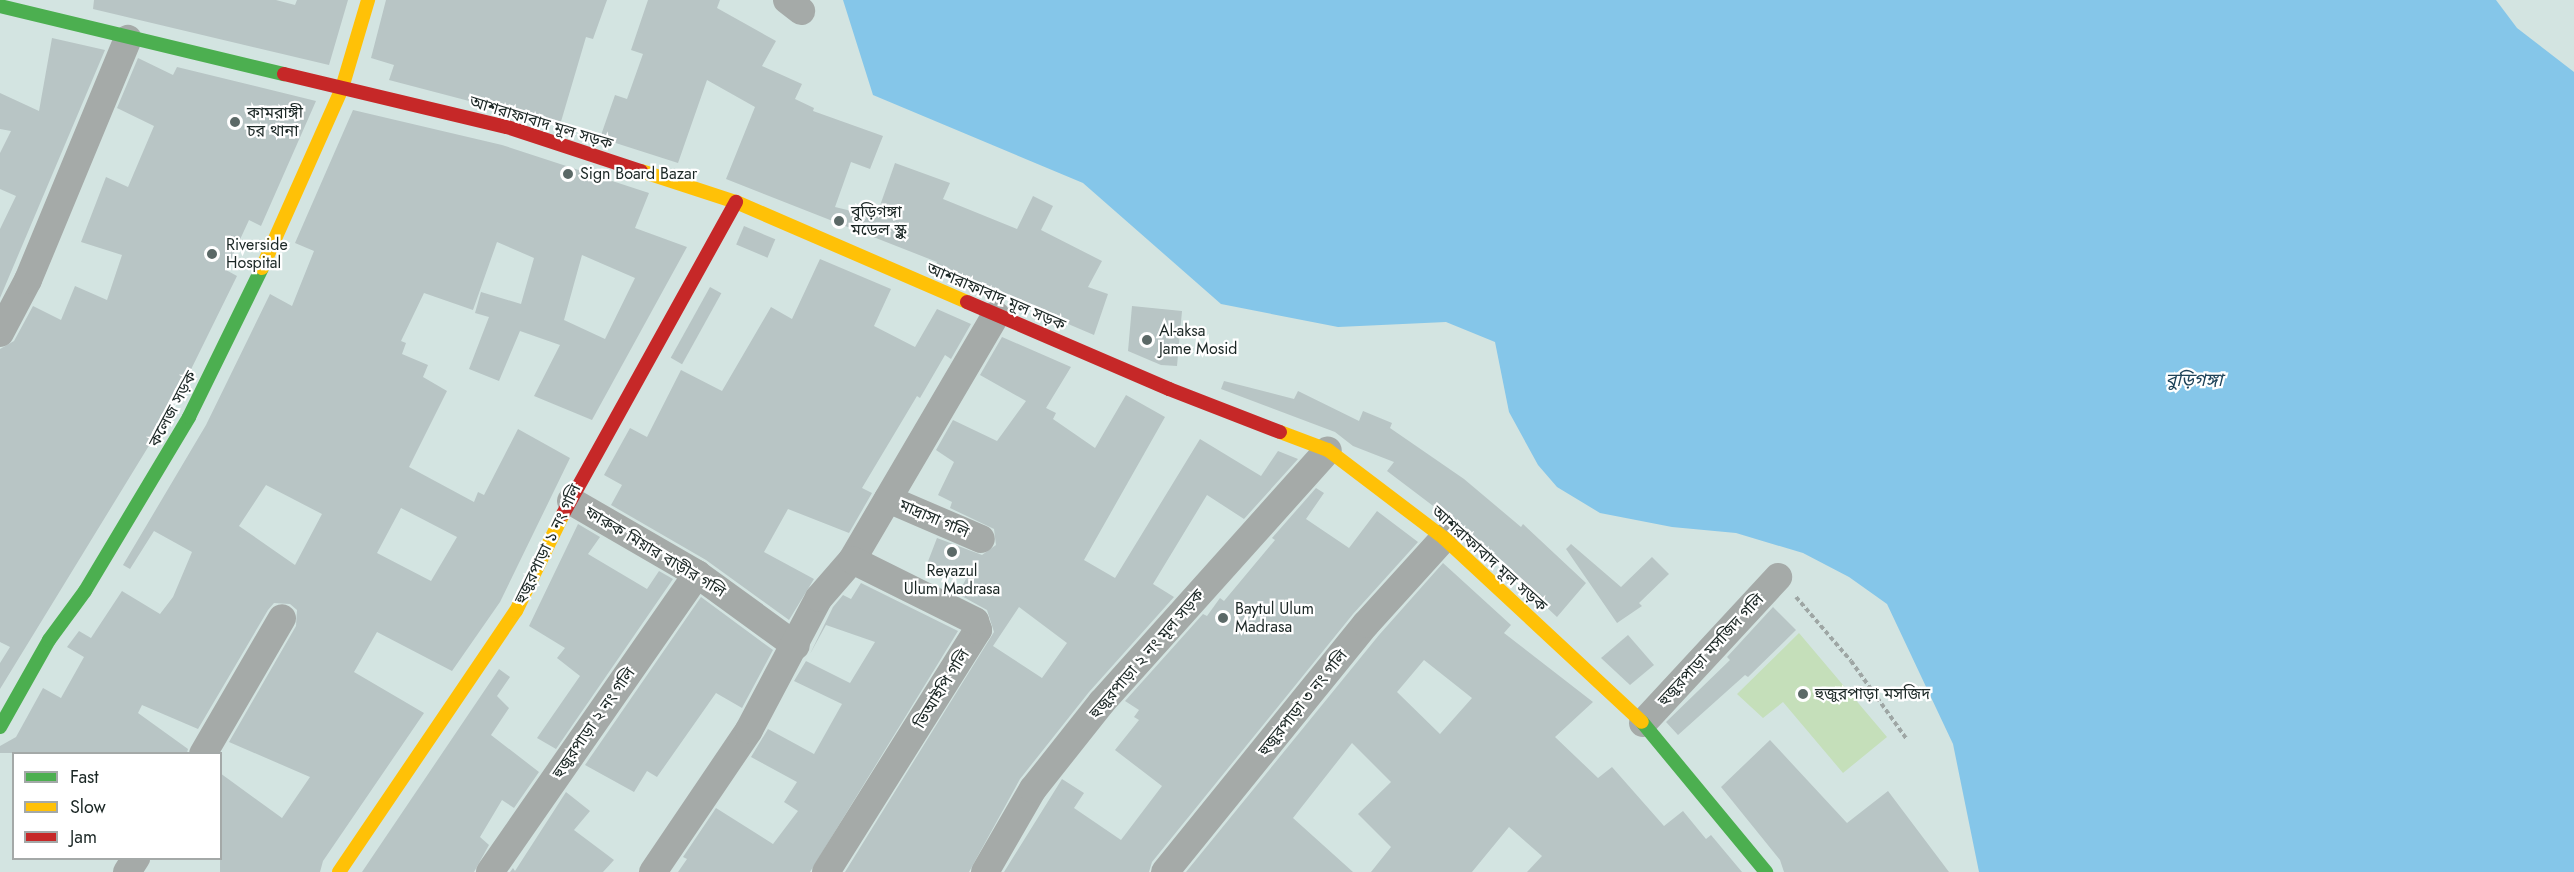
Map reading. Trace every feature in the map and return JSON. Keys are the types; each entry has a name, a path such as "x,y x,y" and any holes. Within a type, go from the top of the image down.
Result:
{"street":[{"name":"কলেজ সড়ক","path":"0,727 49,640 86,591 189,417 285,220 342,88 368,0"},
{"name":"আশরাফাবাদ মূল সড়ক","path":"0,6 128,39 507,127 736,202 1169,389 1328,450 1443,538 1643,723 1764,871"},
{"path":"0,333 28,280 128,39"},
{"name":"হুজুরপাড়া ১ নং গলি","path":"339,872 516,611 571,501 576,486 736,202"},
{"path":"653,872 749,730 796,646 819,598 852,560 996,315"},
{"name":"হুজুরপাড়া ২ নং মূল সড়ক","path":"986,872 1033,789 1102,702 1328,450"},
{"name":"মাদ্রাসা গলি","path":"888,499 981,538"},
{"name":"ফারুক মিয়ার বাড়ীর গলি","path":"571,501 696,574 796,646"},
{"name":"হুজুরপাড়া ৩ নং গলি","path":"1165,872 1366,624 1443,538"},
{"name":"ভিআইপি গলি","path":"826,872 978,630 975,621 852,560"},
{"name":"হুজুরপাড়া ২ নং গলি","path":"490,872 696,574"},
{"name":"হুজুরপাড়া মসজিদ গলি","path":"1643,723 1778,577"},
{"path":"204,752 282,618"}],"path":[{"path":"1778,577 1851,661 1906,738"}],"green space":[{"path":"1799,633 1887,737 1843,773 1783,702 1763,718 1737,694"}],"water":[{"name":"বুড়িগঙ্গা","path":"843,0 2496,0 2517,28 2574,72 2574,872 1979,872 1953,744 1887,604 1849,577 1803,553 1736,533 1672,527 1600,513 1557,487 1538,465 1509,412 1495,342 1446,322 1338,327 1221,304 1083,183 873,95"}],"building":[{"path":"94,0 276,0 295,5 297,0 348,0 329,65 93,9"},
{"path":"386,0 607,0 593,39 586,37 560,125 389,80 394,65 371,58"},
{"path":"648,0 720,0 717,8 776,41 762,66 802,84 795,99 814,108 813,111 883,136 870,169 851,162 835,207 876,217 895,163 950,183 943,199 1017,229 1033,196 1053,206 1041,230 1102,261 1088,287 1108,294 1094,335 935,267 937,262 726,179 755,107 707,80 678,163 600,138 615,95 627,99 643,54 631,50"},
{"path":"52,38 105,50 0,298 0,229 16,196 0,189 0,153 11,131 0,129 0,93 39,111"},
{"path":"138,58 173,75 177,67 316,101 261,226 249,220 226,270 237,276 172,408 0,689 0,663 10,647 0,642 0,349 14,341 33,306 61,320 75,286 107,300 122,255 81,242 106,177 128,187 154,126 117,108"},
{"path":"353,110 502,145 649,193 635,228 687,247 592,420 534,396 560,345 520,331 499,381 469,369 489,317 475,313 481,292 521,304 534,258 497,242 473,310 424,293 401,341 406,343 402,354 428,365 423,377 447,391 409,467 474,502 478,492 484,495 518,429 570,458 500,602 452,671 377,632 354,672 424,713 323,861 320,872 220,872 222,774 282,818 310,777 229,742 296,626 297,610 290,604 274,603 268,610 198,729 142,705 138,713 188,749 187,752 0,753 0,746 16,737 43,688 61,698 84,657 67,647 79,631 91,638 122,591 160,614 173,597 192,552 154,531 130,569 123,565 206,425 270,294 292,306 314,251 295,243","holes":["582,255 635,278 605,339 564,320","266,485 322,514 295,565 239,526","401,508 457,537 431,581 377,553"]},
{"path":"744,226 775,239 767,258 736,244"},
{"path":"820,259 891,289 874,326 915,347 937,309 971,324 951,359 945,355 920,398 917,396 862,488 872,493 849,533 788,509 764,552 814,579 789,620 706,560 611,505 622,485 604,475 630,428 647,437 681,370 722,391 771,307 792,319"},
{"path":"710,287 721,293 682,364 671,358"},
{"path":"1132,306 1182,311 1177,366 1161,365 1128,351"},
{"path":"1002,337 1071,367 1046,408 1056,413 1053,419 1095,448 1126,395 1165,417 1084,560 1115,578 1200,439 1261,476 1278,451 1298,459 1244,519 1207,495 1153,584 1174,597 1089,692 1020,779 969,872 845,872 994,632 987,610 958,594 966,579 927,564 937,538 982,555 996,545 994,529 950,508 952,502 938,495 954,462 936,450 953,420 997,441 1026,401 980,375","holes":["1019,607 1067,643 1042,678 993,646"]},
{"path":"1224,381 1294,399 1298,391 1359,421 1363,411 1392,423 1390,428 1464,479 1521,527 1523,524 1586,583 1557,617 1457,524 1387,471 1394,462 1353,446 1335,432 1221,389"},
{"path":"1316,488 1324,493 1306,519 1349,548 1377,511 1418,542 1353,614 1152,862 1149,872 1004,872 1062,779 1084,793 1074,808 1121,840 1162,786 1115,750 1139,720 1134,717 1139,710 1125,701 1203,614 1207,616 1220,598 1224,601 1275,540 1272,538"},
{"path":"578,524 600,537 588,554 647,589 659,571 673,579 556,749 537,738 580,676 557,658 565,648 529,626"},
{"path":"1571,544 1621,587 1652,557 1669,574 1639,603 1642,606 1617,623 1566,549"},
{"path":"1443,563 1511,625 1504,633 1593,702 1555,737 1598,778 1612,767 1664,826 1683,811 1706,839 1711,835 1742,872 1527,872 1542,856 1509,827 1472,872 1371,872 1391,847 1358,814 1391,782 1352,743 1293,818 1353,872 1186,872 1379,635","holes":["1424,660 1472,698 1440,734 1397,692"]},
{"path":"861,583 958,631 810,872 678,872 687,859 683,857 716,808 773,844 798,811 784,802 797,782 751,757 768,729 814,754 842,704 794,681 806,661 850,683 875,642 826,625 810,654 833,607 843,595 851,599"},
{"path":"701,597 773,650 742,708 716,693 657,777 647,771 634,792 585,765"},
{"path":"1773,607 1796,630 1748,677 1745,675 1678,735 1666,722 1730,660 1727,657"},
{"path":"1628,635 1654,665 1630,685 1601,658"},
{"path":"499,669 510,677 497,696 509,708 491,735 539,772 514,808 502,800 480,837 489,845 474,872 362,872"},
{"path":"1770,740 1847,823 1888,791 1949,872 1784,872 1780,860 1721,787"},
{"path":"566,792 590,811 574,830 614,860 603,872 510,872 513,868 515,871"}],"traffic: fast":[{"path":"0,6 284,74"},
{"path":"0,727 49,640 85,591 189,417 262,268"},
{"path":"1642,722 1766,872"}],"traffic: slow":[{"path":"262,268 342,88 368,0"},
{"path":"641,171 736,202 967,302"},
{"path":"1280,432 1328,450 1444,538 1642,722"},
{"path":"339,872 516,611 563,514"}],"traffic: jam":[{"path":"284,74 507,127 641,171"},
{"path":"563,514 736,202"},
{"path":"967,302 1169,389 1280,432"}],"place":[{"name":"কামরাঙ্গী চর থানা","path":"235,122"},
{"name":"Sign Board Bazar","path":"568,174"},
{"name":"বুড়িগঙ্গা মডেল স্কুল","path":"839,221"},
{"name":"Riverside Hospital","path":"212,254"},
{"name":"Al-aksa Jame Mosid","path":"1147,340"},
{"name":"Reyazul Ulum Madrasa","path":"952,552"},
{"name":"Baytul Ulum Madrasa","path":"1223,618"},
{"name":"হুজুরপাড়া মসজিদ","path":"1803,694"}]}
